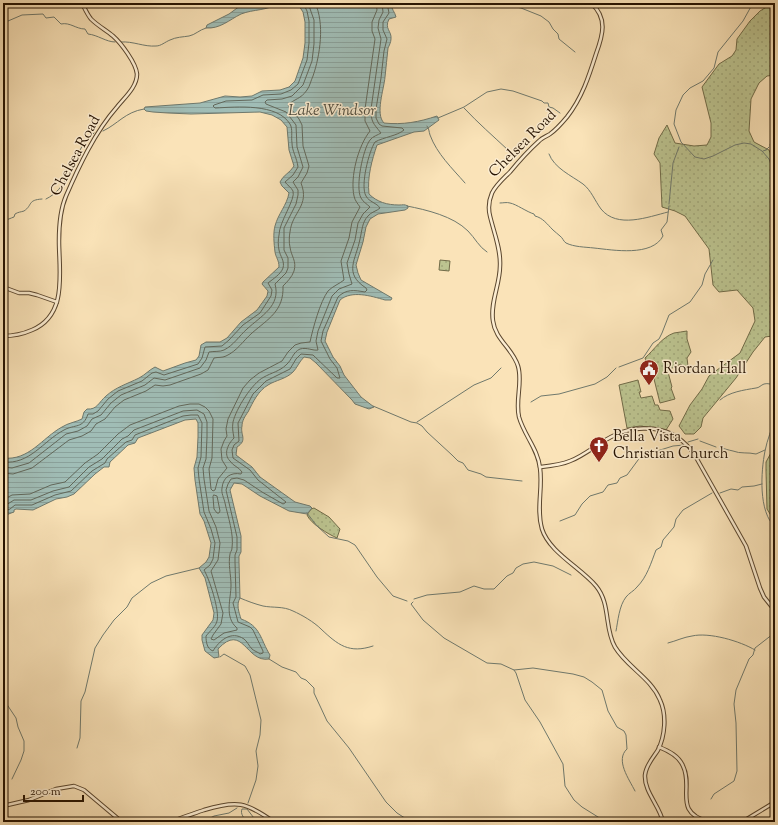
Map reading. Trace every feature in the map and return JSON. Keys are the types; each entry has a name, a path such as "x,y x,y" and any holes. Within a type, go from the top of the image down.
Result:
{"street":[{"name":"Chelsea Road","path":"3,336 18,335 41,326 53,313 57,302 59,287 59,230 61,208 96,136 110,114 130,92 136,77 136,68 120,44 90,18 82,3"},
{"name":"Chelsea Road","path":"591,3 599,14 603,31 592,69 578,100 570,113 557,128 541,139 497,185 493,192 489,205 490,217 500,253 500,267 494,300 493,320 498,337 518,367 520,381 519,417 534,447 540,467 540,516 542,529 552,545 587,577 601,593 606,606 610,633 615,646 652,686 661,701 664,715 664,732 659,747 649,762 645,774 648,788 661,812 663,822"},
{"path":"3,287 19,293 29,293 57,302"},
{"path":"540,467 554,466 569,462 615,434 626,431 634,429 647,429 671,434 687,445 693,452 746,546 764,597 775,608"},
{"path":"659,747 673,754 683,765 686,776 687,806 694,815 701,820 709,822"},
{"path":"3,806 35,798 56,789 74,786 84,790 122,822"},
{"path":"742,822 775,802"},
{"path":"171,822 227,803 246,806 274,822"}],"green space":[{"path":"775,3 775,75 767,76 759,83 751,99 749,131 754,142 769,150 775,165 775,346 772,336 765,337 736,378 703,418 701,427 694,434 685,434 679,426 690,405 702,389 709,376 740,353 755,321 753,308 737,290 719,292 713,285 709,249 685,216 662,207 660,163 654,154 659,138 667,125 675,143 694,146 707,145 711,137 711,123 702,87 719,64 732,56 736,50 737,39 750,21 760,11"},
{"path":"440,260 450,261 449,271 439,270"},
{"path":"687,331 687,339 691,352 687,358 688,366 684,368 681,364 670,369 668,372 675,399 660,403 653,375 650,374 645,358 666,337 674,333"},
{"path":"638,380 641,398 652,396 655,405 658,405 660,410 670,411 673,419 666,430 640,426 627,428 619,385"},
{"path":"775,442 775,522 767,509 766,462"},
{"path":"314,508 329,517 340,529 337,538 312,522 307,515 311,509"}],"water":[{"path":"244,3 280,3 275,6 241,14 216,27 206,28 207,25 229,14"},
{"name":"Lake Windsor","path":"297,3 391,3 396,17 389,19 387,25 391,39 388,48 380,108 381,119 384,123 391,124 424,120 437,116 439,120 424,131 414,132 377,145 369,175 369,194 382,202 405,205 408,206 408,208 405,210 378,214 370,219 366,227 356,265 361,280 392,298 391,300 385,300 362,295 350,295 345,297 340,300 327,332 325,341 344,375 361,397 374,407 369,409 355,404 316,363 310,358 304,357 290,374 271,383 261,390 243,420 243,440 237,447 236,455 252,467 260,477 295,502 310,506 312,508 307,514 289,511 260,496 242,484 234,483 230,490 241,536 241,552 239,556 239,611 241,619 253,625 256,629 270,655 269,659 261,659 239,641 233,640 226,642 218,649 219,657 214,658 205,651 202,640 202,635 213,620 214,613 205,578 199,568 209,557 211,543 204,521 200,514 195,480 194,468 197,457 198,437 198,423 196,419 185,420 138,438 135,443 128,445 110,462 109,467 104,467 74,494 56,499 33,510 16,509 14,512 3,516 3,458 20,456 35,448 62,427 82,419 84,412 87,409 96,407 114,390 141,377 155,367 163,371 196,360 199,356 201,345 206,342 220,342 227,338 241,322 257,310 267,296 268,291 262,284 279,267 275,252 274,229 289,193 280,182 294,166 289,150 287,127 281,120 272,115 260,112 191,114 153,112 146,111 144,109 145,107 200,103 225,96 252,96 262,91 280,90 289,87 295,81 303,58 305,43 305,22 303,12"}],"waterway":[{"path":"506,3 507,5 521,8 541,16 549,22 558,34 559,39 575,52"},
{"path":"753,3 743,21 718,52 714,68 703,81 690,88 683,95 676,110 674,124 681,142 695,157 704,159 735,145 744,143 751,144 762,151 769,159 773,169 771,195 775,226"},
{"path":"753,4 760,5 765,3"},
{"path":"3,22 22,15 43,14 46,18 54,17 61,24 67,24 85,29 88,34 115,42"},
{"path":"121,42 158,46 175,38 191,35 206,28"},
{"path":"438,118 464,107 487,92 501,89 513,91 544,103 548,103 549,107 560,113"},
{"path":"464,108 508,150"},
{"path":"103,131 127,115 144,109"},
{"path":"427,126 433,142 445,160 465,183"},
{"path":"770,145 775,131"},
{"path":"46,199 59,189 67,177 81,147 94,133"},
{"path":"669,204 673,163 679,147"},
{"path":"763,151 769,147"},
{"path":"549,154 551,159 559,168 586,186 601,209 615,219 642,219 668,212"},
{"path":"3,221 14,217 16,213 27,209 34,200 42,199"},
{"path":"500,203 512,204 534,214 569,244 580,247 621,251 641,250 658,243 663,236 661,230 667,222 669,206"},
{"path":"407,206 431,212 455,221 468,231 487,252"},
{"path":"619,367 643,358 653,343 659,339 669,315 690,302 702,285 705,274 713,260"},
{"path":"417,422 474,385 491,378 501,368"},
{"path":"531,402 541,396 559,394 595,384 607,377 616,368"},
{"path":"775,382 775,394"},
{"path":"720,400 732,393 757,388 764,384 774,386"},
{"path":"373,406 422,426 458,461 463,463 468,470 486,477 522,481"},
{"path":"775,418 767,443 762,469 763,502 766,512 775,527"},
{"path":"688,442 698,439"},
{"path":"700,441 716,447"},
{"path":"560,521 575,515 582,504 590,496 603,492 608,485 617,483 620,478 627,475 641,456 673,446 684,445"},
{"path":"721,448 756,454 765,450"},
{"path":"720,493 731,489 738,490 742,487 762,484"},
{"path":"616,631 619,614 624,601 643,579 656,550 661,547 663,540 674,527 676,519 683,510 712,493"},
{"path":"307,513 317,526 329,537 348,541 355,545 377,577 393,596 407,601"},
{"path":"414,599 427,595 460,592 474,586 484,589 494,589 507,576 513,573 516,568 523,564 534,562 553,566 571,575"},
{"path":"77,748 80,738 81,701 85,692 95,648 103,635 114,620 127,607 132,598 151,583 166,576 199,568"},
{"path":"240,598 263,606 289,609 311,621 333,640 344,646 357,649 373,646"},
{"path":"413,602 411,604 423,620 444,638 487,663 501,664 514,670 533,668 573,674 584,677 602,690 608,711 617,727 624,731 626,735 627,749 622,759 624,770 635,791"},
{"path":"711,799 714,794 734,781 737,771 734,704 736,690 755,648 773,634 775,629"},
{"path":"668,643 689,637 707,635 741,643 755,650"},
{"path":"220,657 224,654 245,666 250,675 261,720 260,735 256,751 258,766 256,780 248,803"},
{"path":"269,659 282,667 296,672 314,688 314,693 327,721 349,748 386,802 397,813 411,822"},
{"path":"514,670 525,700 540,722 563,764 565,786 574,800 582,807 606,822"},
{"path":"3,697 16,718 24,741 24,751 12,779"},
{"path":"203,822 214,816 229,813 237,808"},
{"path":"247,822 242,814 242,809 247,809 257,822"}],"place":[{"name":"Riordan Hall","path":"649,386"},
{"name":"Bella Vista Christian Church","path":"599,463"}]}
